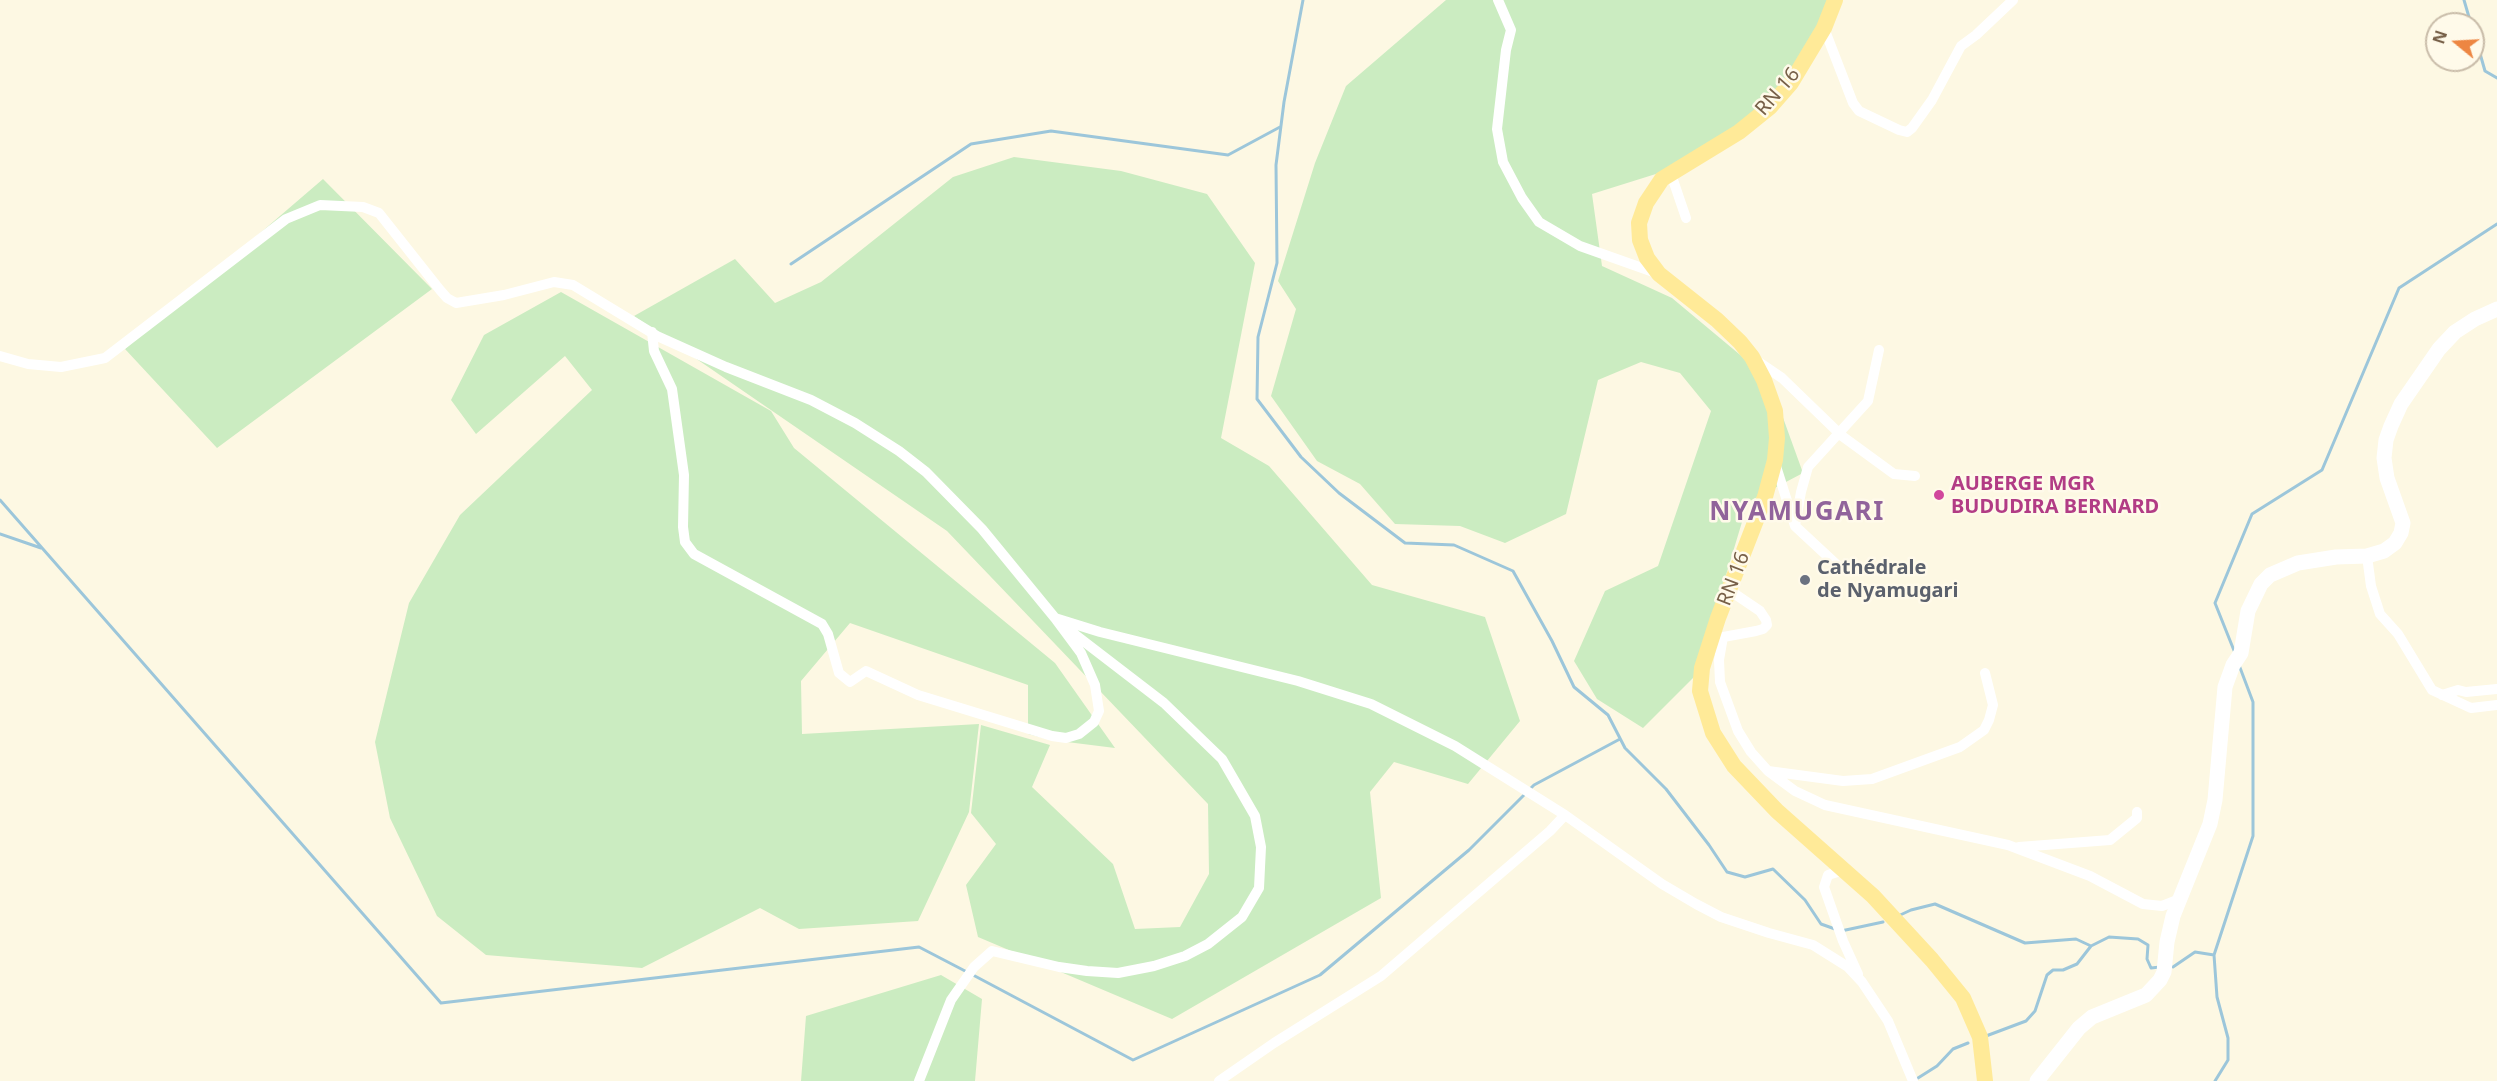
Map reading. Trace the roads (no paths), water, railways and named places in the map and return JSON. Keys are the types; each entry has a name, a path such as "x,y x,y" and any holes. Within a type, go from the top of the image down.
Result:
{"main road":[{"name":"RN 16","path":"1835,0 1824,28 1791,83 1770,107 1740,132 1662,180 1653,190 1639,223 1640,240 1647,258 1659,274 1717,320 1740,342 1752,357 1764,380 1775,411 1777,438 1765,497 1729,590 1717,638 1702,668 1700,691 1708,722 1718,743 1734,766 1777,811 1873,896 1925,952 1963,998 1980,1038 1985,1081"},
{"path":"2037,1081 2079,1028 2092,1017 2146,995 2160,980 2167,960 2169,930 2210,824 2215,800 2225,687 2237,659 2248,611 2261,584 2270,575 2283,568 2317,559 2367,556 2384,551 2395,543 2401,533 2403,523 2387,477 2384,458 2386,440 2401,404 2439,349 2455,333 2475,319 2497,309"}],"street":[{"path":"1498,0 1511,30 1506,50 1497,129 1503,162 1522,198 1539,222 1580,246 1659,274"},
{"path":"1824,28 1853,103 1859,111 1907,132 1912,129 1932,100 1961,46 2013,0"},
{"path":"1671,174 1686,218"},
{"path":"0,356 28,364 61,367 105,358 286,219 320,206 363,207 379,213 452,301 468,303 563,281 651,332 726,367 812,400 855,423 899,451 926,472 982,529 1081,653 1095,685 1099,711 1094,722 1079,734 1066,738 1041,733 918,695 866,671 850,682 839,673 828,634 822,624 694,554 685,542 682,527 684,475 672,389 654,351 651,332"},
{"path":"1795,526 1808,467 1840,434 1868,400 1879,350"},
{"path":"1752,357 1782,378 1840,434 1894,474 1915,476"},
{"path":"1774,460 1795,526 1837,565"},
{"path":"2367,556 2371,586 2380,614 2398,634 2432,690 2471,708 2497,705"},
{"path":"1729,590 1760,611 1767,625 1756,631 1717,638 1720,682 1738,731 1751,752 1768,771 1795,791 1826,805 2013,847 2090,876 2143,904 2162,906 2180,898"},
{"path":"1054,618 1100,632 1347,695 1392,713 1455,746 1565,816 1662,884 1696,904 1760,930 1813,945 1848,967 1862,982 1888,1021 1913,1081"},
{"path":"919,1081 951,1000 974,967 992,951 1059,968 1118,974 1154,966 1185,956 1208,944 1242,916 1259,888 1261,847 1255,816 1222,759 1164,703 1054,618"},
{"path":"1768,771 1844,781 1872,779 1960,747 1984,730 1989,720 1993,705 1985,673"},
{"path":"2442,695 2458,690 2466,692 2497,689"},
{"path":"2013,847 2110,840 2137,818 2137,812"},
{"path":"1219,1081 1274,1043 1381,976 1565,816"},
{"path":"1844,870 1828,875 1824,887 1843,940 1862,982"}],"waterway":[{"path":"1303,0 1284,102 1276,165 1277,263 1258,337 1257,399 1301,457 1339,493 1405,543 1454,545 1513,571 1552,641 1574,687 1608,715 1625,748 1666,789 1727,872 1745,877 1773,869 1805,900 1821,924 1835,929"},
{"path":"2464,0 2468,12"},
{"path":"2485,71 2497,78"},
{"path":"791,264 971,144 1051,131 1228,155 1280,127"},
{"path":"2235,653 2215,603 2252,514 2322,470 2399,288 2497,224"},
{"path":"0,500 441,1003 919,947 967,972"},
{"path":"0,534 41,548"},
{"path":"2214,955 2253,836 2253,702 2239,665"},
{"path":"973,975 1133,1060 1320,975 1469,850 1534,785 1620,739"},
{"path":"1898,916 1935,904 2025,943 2076,939 2091,946"},
{"path":"1841,931 1883,922"},
{"path":"1986,1036 2026,1021 2035,1011 2047,975 2053,970 2063,970 2077,964 2091,946 2109,937 2138,939 2148,945 2147,959 2151,968 2160,967"},
{"path":"2173,967 2195,952 2214,955 2217,997 2228,1038 2228,1060 2215,1081"},
{"path":"1918,1078 1937,1066 1953,1049 1968,1043"}],"place":[{"name":"AUBERGE MGR BUDUDIRA BERNARD","path":"1939,495"},
{"name":"Cathédrale de Nyamugari","path":"1805,580"}],"district":[{"name":"NYAMUGARI","path":"1797,513"}]}
